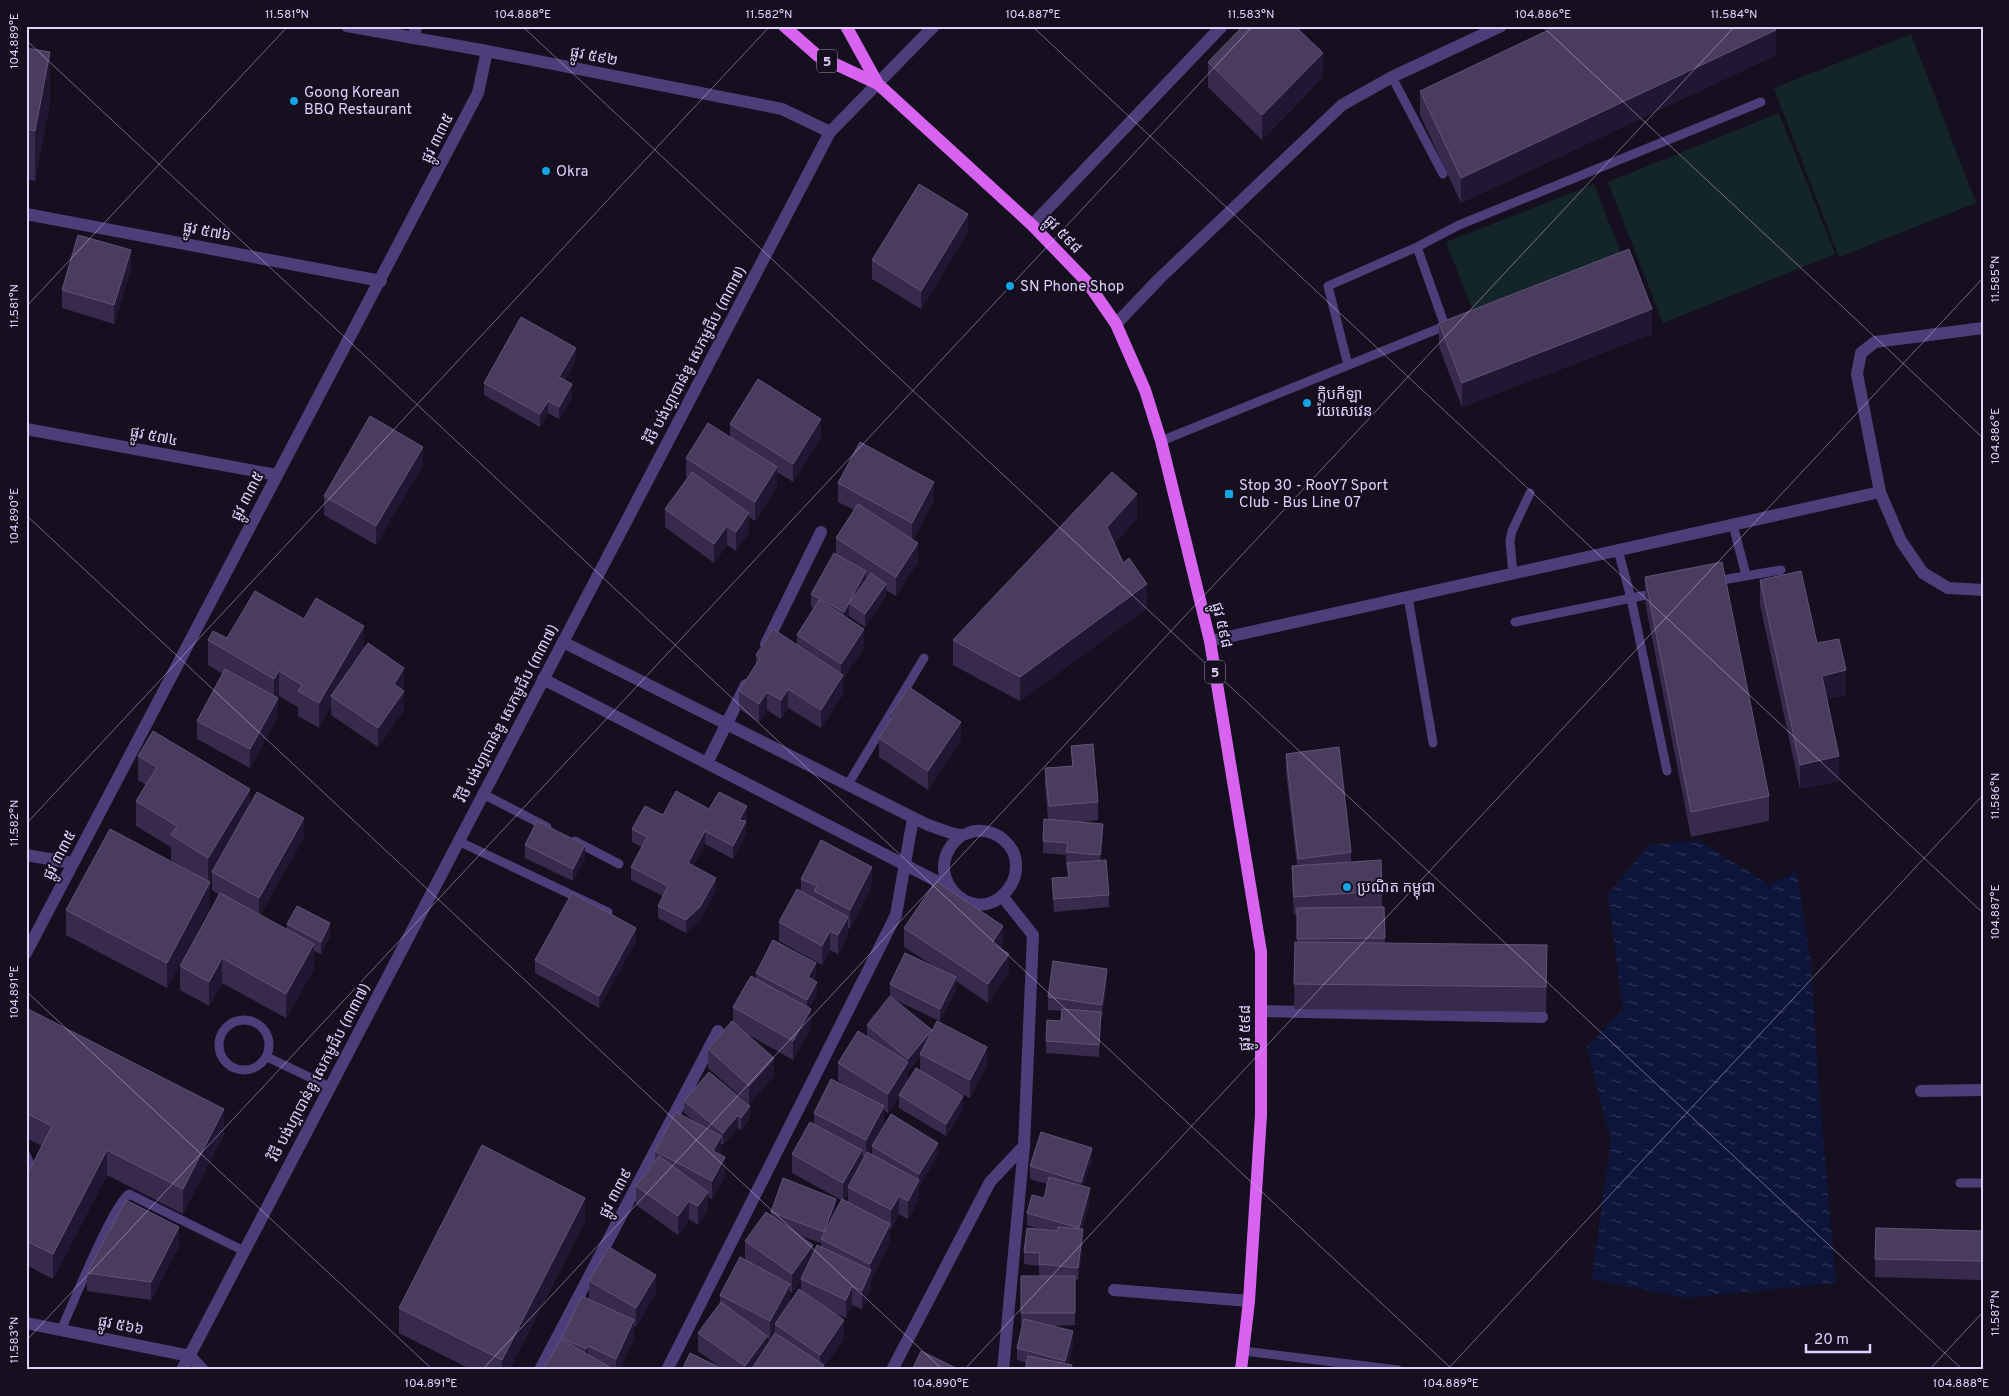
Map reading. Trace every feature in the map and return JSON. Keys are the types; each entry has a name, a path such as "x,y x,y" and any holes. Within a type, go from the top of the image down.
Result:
{"main road":[{"name":"ផ្លូវ ៥៩៨","path":"784,26 818,56 878,84 1032,225 1087,282 1116,324 1145,390 1161,441 1210,641 1261,952 1261,1115 1249,1302 1241,1370"},
{"name":"ផ្លូវ ៥៩៨","path":"846,26 878,84"}],"street":[{"name":"ផ្លូវ ៥៩២","path":"347,26 414,32 487,51 782,109 830,132"},
{"name":"វិថី បង់ហ្គាបាន់ឌូ សេកមូជីប (៣៣៧)","path":"182,1370 830,132 934,26"},
{"path":"1032,225 1222,26"},
{"path":"1116,324 1159,279 1342,105 1392,77 1501,26"},
{"name":"ផ្លូវ ៣៣៥","path":"26,953 276,475 381,281 478,93 487,51"},
{"name":"ផ្លូវ ៥៧៦","path":"26,214 381,281"},
{"path":"1983,328 1875,342 1861,353 1857,374 1880,492 1900,541 1923,573 1948,588 1983,590"},
{"name":"ផ្លូវ ៥៧៤","path":"26,429 276,475"},
{"path":"1210,641 1880,492"},
{"path":"761,655 821,532"},
{"path":"563,642 913,818 928,825 962,835"},
{"path":"707,763 752,672"},
{"path":"543,679 950,888 963,899 980,904 992,902 1002,896 1010,888 1015,876 1017,864 1014,852 1007,842 992,833 974,831 962,835 951,845 944,859 944,874 950,888"},
{"path":"667,1370 896,916 913,818"},
{"path":"26,855 73,863"},
{"path":"1002,896 1034,935 1024,1146 1004,1370"},
{"path":"1261,1011 1542,1017"},
{"name":"ផ្លូវ ៣៣៩","path":"540,1370 718,1031"},
{"path":"1921,1090 1983,1090"},
{"path":"892,1370 990,1182 1024,1146"},
{"path":"1114,1290 1249,1302"},
{"name":"ផ្លូវ ៥៦៦","path":"26,1323 190,1356"},
{"path":"190,1356 203,1370"}],"lane":[{"path":"1392,77 1443,174"},
{"path":"1348,365 1328,286 1417,247 1459,225 1761,102"},
{"path":"1161,441 1445,326 1417,247"},
{"path":"1512,574 1510,541 1512,531 1530,493"},
{"path":"1733,525 1746,575"},
{"path":"1618,550 1667,771"},
{"path":"1707,583 1781,570"},
{"path":"1514,622 1669,591"},
{"path":"1408,597 1433,743"},
{"path":"847,786 924,658"},
{"path":"483,794 553,830"},
{"path":"569,838 619,864"},
{"path":"458,841 608,912"},
{"path":"238,1020 254,1021 267,1032 270,1049 266,1057 254,1068 238,1070 231,1066 225,1061 219,1046 224,1030 238,1020"},
{"path":"266,1057 330,1087"},
{"path":"26,1155 30,1164 26,1175"},
{"path":"1960,1183 1983,1183"},
{"path":"61,1330 112,1219 123,1197 129,1194 244,1252"},
{"path":"1244,1351 1398,1370"}],"shaded area":[{"path":"1911,34 1976,203 1839,257 1774,88"},
{"path":"1779,113 1835,254 1663,323 1608,182"},
{"path":"1594,184 1627,269 1479,327 1446,242"}],"water":[{"path":"1699,840 1769,885 1797,871 1811,965 1820,1102 1836,1283 1686,1298 1592,1279 1611,1141 1587,1047 1623,1009 1608,894 1649,845"}],"building":[{"path":"1243,26 1295,26 1323,53 1262,115 1208,62"},
{"path":"1557,26 1774,26 1776,30 1461,178 1420,91"},
{"path":"26,48 50,52 35,131 26,129"},
{"path":"919,184 968,214 921,291 872,260"},
{"path":"78,235 131,250 114,305 62,290"},
{"path":"1629,249 1652,309 1462,383 1439,323"},
{"path":"521,317 576,348 559,377 572,384 559,407 548,401 540,414 484,383"},
{"path":"758,379 821,419 793,464 730,424"},
{"path":"370,416 423,447 376,526 324,496"},
{"path":"708,423 777,467 755,502 686,458"},
{"path":"860,442 934,482 912,523 838,483"},
{"path":"692,472 749,513 736,532 727,526 714,544 665,509"},
{"path":"1112,472 1137,494 1107,527 1123,563 1129,558 1147,584 1020,677 953,640"},
{"path":"858,504 918,543 896,577 836,538"},
{"path":"834,553 866,571 844,612 811,594"},
{"path":"1722,562 1769,796 1691,812 1645,577"},
{"path":"1801,571 1817,643 1839,639 1846,670 1822,676 1839,756 1800,765 1760,580"},
{"path":"871,573 886,584 865,614 849,603"},
{"path":"255,591 304,619 316,598 364,626 319,703 298,691 302,685 279,671 274,679 208,640 213,631 227,638"},
{"path":"819,600 864,629 841,664 797,635"},
{"path":"773,629 843,675 821,710 788,689 781,700 767,692 759,704 739,691 760,658 756,655"},
{"path":"368,643 404,668 394,684 404,691 378,728 331,696"},
{"path":"225,669 278,698 250,749 197,721"},
{"path":"909,687 961,722 928,771 879,738 894,715 891,713"},
{"path":"153,731 250,789 208,858 171,835 177,826 136,801 157,767 138,756"},
{"path":"1093,744 1098,802 1049,806 1045,768 1073,766 1071,746"},
{"path":"1339,747 1351,852 1298,859 1286,754"},
{"path":"676,791 709,809 719,792 747,806 739,820 746,821 733,846 705,831 688,863 716,878 700,907 686,920 658,906 668,886 631,867 647,837 632,829 645,806 663,815"},
{"path":"257,792 304,818 259,898 212,872"},
{"path":"1044,819 1103,824 1100,855 1066,852 1068,843 1043,841"},
{"path":"537,821 585,845 573,869 525,845"},
{"path":"110,829 210,882 167,963 66,910"},
{"path":"821,840 872,867 850,910 814,891 817,886 801,879"},
{"path":"1106,860 1109,895 1054,899 1052,878 1069,877 1067,863"},
{"path":"1381,860 1382,891 1294,897 1292,866"},
{"path":"936,881 1003,926 992,943 1009,954 988,984 904,928"},
{"path":"797,889 848,917 838,935 830,931 822,946 779,922"},
{"path":"220,893 314,944 286,994 222,958 209,982 180,966"},
{"path":"572,893 636,928 599,996 535,960"},
{"path":"297,906 330,923 321,942 287,924"},
{"path":"1384,907 1385,938 1297,939 1297,908"},
{"path":"773,940 816,963 808,977 817,982 807,1000 756,973"},
{"path":"1295,942 1547,945 1546,987 1294,984"},
{"path":"905,953 956,977 940,1009 890,984"},
{"path":"1053,961 1107,969 1102,1005 1048,997"},
{"path":"751,976 811,1009 793,1041 733,1007"},
{"path":"890,996 932,1030 908,1059 867,1025"},
{"path":"26,1008 224,1109 183,1189 107,1150 53,1254 26,1241 26,1177 52,1126 26,1113"},
{"path":"1062,1009 1101,1012 1099,1045 1046,1041 1047,1020 1061,1021"},
{"path":"732,1021 774,1058 749,1086 708,1049"},
{"path":"937,1021 987,1047 970,1080 920,1054"},
{"path":"858,1031 908,1062 888,1094 838,1063"},
{"path":"916,1068 963,1096 946,1124 899,1095"},
{"path":"709,1072 750,1106 741,1118 738,1115 723,1133 684,1101"},
{"path":"831,1079 884,1106 866,1140 814,1113"},
{"path":"676,1112 721,1136 713,1151 725,1157 712,1181 655,1151"},
{"path":"891,1114 938,1143 919,1174 872,1146"},
{"path":"810,1122 862,1150 843,1183 792,1154"},
{"path":"1041,1132 1092,1148 1081,1182 1030,1166"},
{"path":"482,1145 585,1198 502,1360 399,1308"},
{"path":"867,1152 919,1180 908,1201 899,1196 891,1210 848,1187"},
{"path":"659,1156 708,1192 698,1206 689,1201 678,1216 636,1186"},
{"path":"1049,1177 1090,1188 1079,1228 1027,1213 1032,1195 1044,1198"},
{"path":"783,1178 836,1199 824,1232 771,1212"},
{"path":"842,1199 890,1224 870,1264 821,1239"},
{"path":"126,1200 179,1227 151,1282 87,1273"},
{"path":"766,1212 813,1245 792,1274 745,1241"},
{"path":"1058,1227 1083,1229 1078,1268 1039,1264 1040,1253 1024,1252 1027,1228 1057,1231"},
{"path":"1876,1228 1983,1231 1983,1261 1875,1259"},
{"path":"817,1245 871,1270 862,1291 852,1286 846,1300 801,1279"},
{"path":"609,1247 656,1275 636,1308 589,1281"},
{"path":"740,1257 790,1284 770,1321 720,1295"},
{"path":"1021,1276 1075,1276 1075,1313 1021,1313"},
{"path":"799,1289 844,1320 820,1355 775,1324"},
{"path":"582,1296 634,1320 616,1359 588,1346 586,1349 562,1338"},
{"path":"721,1302 767,1336 745,1366 698,1333"},
{"path":"1024,1319 1073,1331 1065,1361 1017,1348"},
{"path":"775,1333 824,1365 821,1370 758,1370 753,1367"},
{"path":"561,1339 611,1368 610,1370 543,1370"},
{"path":"921,1351 960,1370 912,1370"},
{"path":"690,1353 725,1370 682,1370"},
{"path":"1028,1356 1072,1365 1071,1370 1025,1370"}],"place":[{"name":"Goong Korean BBQ Restaurant","path":"294,101"},
{"name":"Okra","path":"546,171"},
{"name":"SN Phone Shop","path":"1010,286"},
{"name":"ក្លិបកីឡា រ៉យសេវេន","path":"1307,403"},
{"name":"Stop 30 - RooY7 Sport Club - Bus Line 07","path":"1229,494"},
{"name":"ប្រណិត កម្ពុជា","path":"1347,887"}]}
